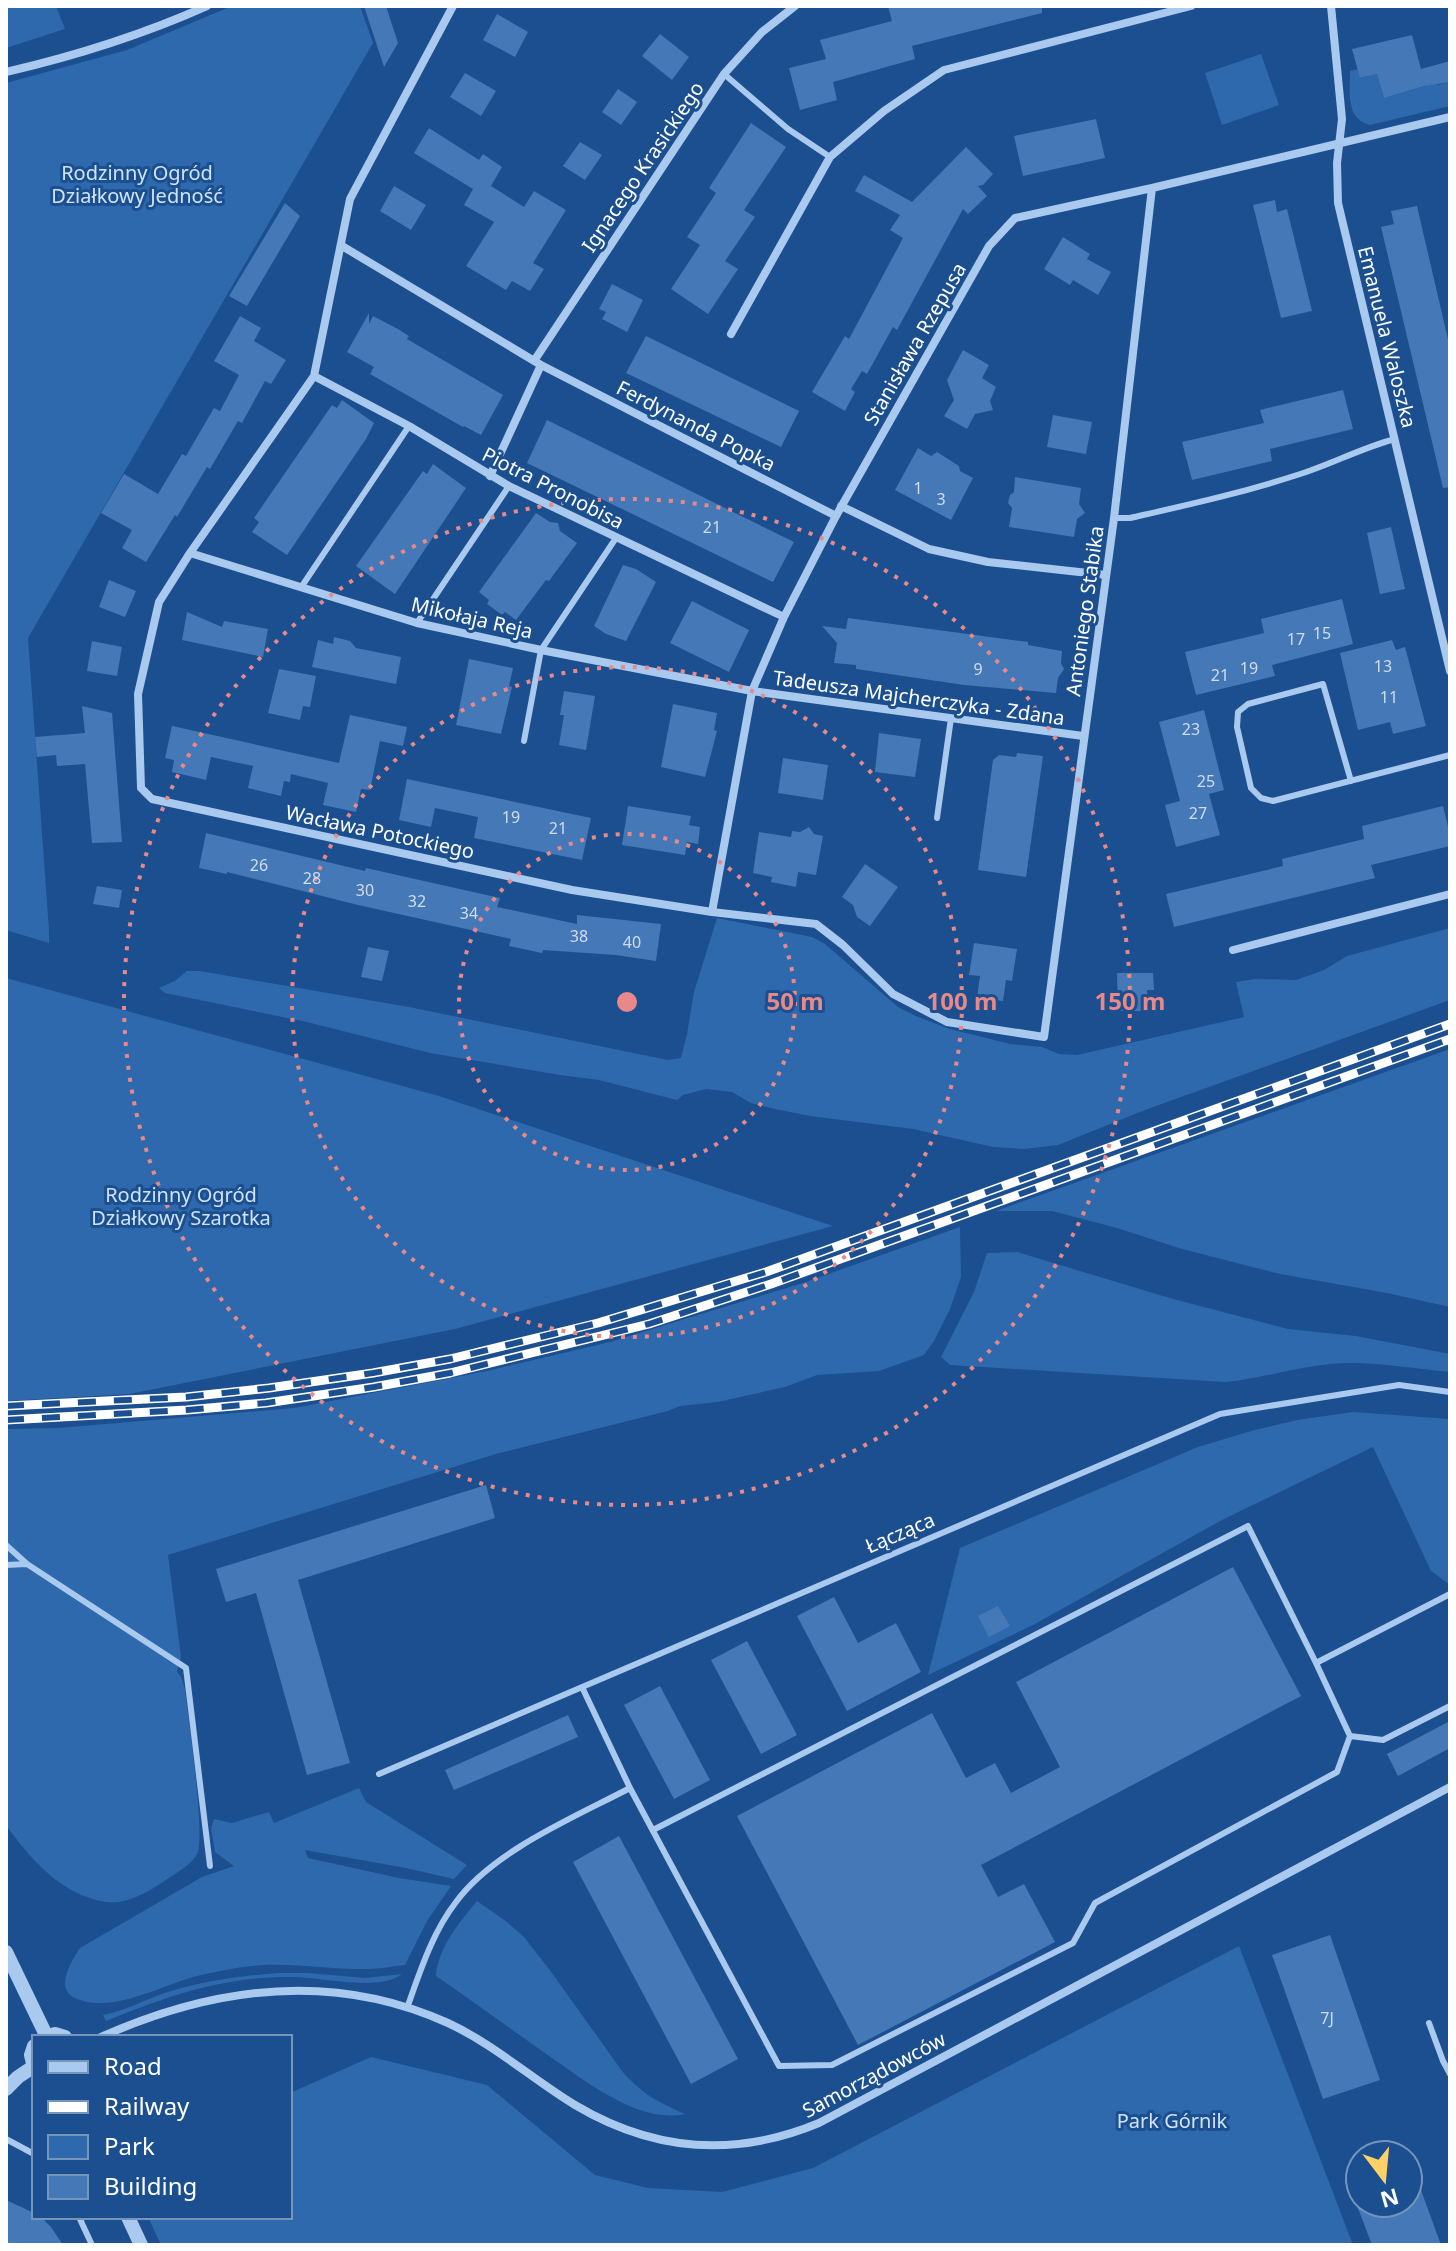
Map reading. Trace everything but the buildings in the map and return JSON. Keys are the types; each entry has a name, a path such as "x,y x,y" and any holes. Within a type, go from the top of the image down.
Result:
{"street":[{"path":"6,72 115,43 207,6"},
{"path":"314,376 350,199 453,6"},
{"name":"Ignacego Krasickiego","path":"490,476 538,363 724,74 762,32 795,6"},
{"path":"731,334 830,157 884,111 944,70 1191,6"},
{"name":"Emanuela Waloszka","path":"1331,6 1341,104 1338,203 1450,671"},
{"name":"Stanisława Rzepusa","path":"712,912 752,691 784,617 841,506 989,246 1015,218 1450,117"},
{"name":"Antoniego Stabika","path":"1044,1037 1114,518 1152,188"},
{"name":"Ferdynanda Popka","path":"342,246 538,363 836,516"},
{"name":"Piotra Pronobisa","path":"314,376 409,426 509,486 784,617"},
{"name":"Wacława Potockiego","path":"314,376 159,602 138,694 141,788 152,799 572,890 712,912 816,924 843,945 893,994 947,1022 1044,1037"},
{"path":"841,506 929,549 988,562 1106,575"},
{"name":"Mikołaja Reja","path":"190,553 417,623 752,691"},
{"name":"Tadeusza Majcherczyka - Zdana","path":"752,691 1083,736"},
{"path":"1233,950 1450,894"},
{"name":"Samorządowców","path":"106,2035 193,2004 239,1994 271,1991 342,1994 407,2008 449,2024 481,2040 575,2105 633,2134 704,2146 728,2146 782,2137 852,2106 1450,1787"},
{"path":"6,1952 45,2035"},
{"path":"6,2089 32,2069"},
{"path":"129,2219 141,2245"}],"lane":[{"path":"724,74 788,129 830,157"},
{"path":"302,586 409,426"},
{"path":"1114,518 1130,518 1227,496 1301,474 1395,439"},
{"path":"417,623 509,486"},
{"path":"524,741 541,650 616,538"},
{"path":"1351,781 1323,684 1248,704 1238,712 1237,727 1251,788 1261,798 1273,801 1351,781 1450,755"},
{"path":"937,818 951,718"},
{"name":"Łącząca","path":"379,1774 1220,1414 1399,1385 1450,1392"},
{"path":"582,1687 630,1788 779,2066 832,2065 1073,1943 1095,1903 1337,1772 1350,1736 1248,1526 653,1830"},
{"path":"6,1545 27,1564 186,1668 210,1866"},
{"path":"6,1565 27,1564"},
{"path":"1316,1663 1450,1594"},
{"path":"1350,1736 1383,1740 1450,1706"},
{"path":"407,2008 438,1931 455,1903 479,1876 520,1847 630,1788"},
{"path":"1429,2023 1450,2074"},
{"path":"6,2139 32,2153"},
{"path":"80,2219 92,2245"}],"green space":[{"path":"6,6 56,6 65,29 6,48"},
{"name":"Rodzinny Ogród Działkowy Jedność","path":"232,6 360,6 373,43 28,638 49,943 6,930 6,83 127,50"},
{"path":"1261,54 1279,105 1222,125 1205,73"},
{"path":"1358,69 1361,78 1377,74 1384,98 1426,86 1434,72 1437,85 1450,82 1450,106 1370,125 1362,122 1353,111 1350,96 1350,71"},
{"path":"717,918 812,937 825,944 898,1007 918,1017 950,1029 1010,1044 1042,1047 1059,1054 1077,1055 1244,1017 1236,982 1296,980 1324,970 1347,956 1450,928 1450,1000 1145,1110 1058,1145 1024,1149 993,1147 913,1129 810,1116 751,1103 732,1092 706,1089 683,1095 677,1100 599,1080 430,1053 307,1022 165,993 159,988 187,971 200,971 409,1007 668,1060 681,1058 694,992"},
{"name":"Rodzinny Ogród Działkowy Szarotka","path":"6,978 439,1096 833,1226 455,1329 129,1394 6,1401"},
{"path":"1450,1049 1450,1307 1280,1274 1052,1211 996,1211"},
{"path":"960,1227 961,1277 950,1309 924,1355 879,1371 817,1375 785,1387 718,1402 680,1406 496,1454 168,1555 181,1657 177,1672 185,1689 196,1775 197,1854 182,1870 144,1894 121,1902 106,1902 76,1892 49,1874 6,1825 6,1429 58,1428 294,1408 487,1371 610,1342 806,1282"},
{"path":"1017,1252 1173,1299 1288,1329 1356,1336 1450,1354 1450,1372 1350,1363 1225,1382 950,1365 941,1357 974,1292 987,1253"},
{"path":"1353,1412 1450,1419 1450,1585 1431,1571 1373,1447 1222,1520 1033,1625 928,1675 960,1548 1198,1447 1297,1420"},
{"path":"359,1788 366,1802 467,1865 454,1879 305,1850 308,1858 451,1886 427,1921 405,1965 369,1969 247,1966 197,1976 135,1997 103,2003 87,2002 68,1993 65,1980 80,1948 202,1877 234,1866 215,1852 211,1828 214,1819 232,1823 269,1812 274,1823"},
{"path":"477,1901 524,1937 629,2079 651,2097 685,2114 648,2112 609,2096 436,1976 445,1945"},
{"name":"Park Górnik","path":"1239,1946 1353,2245 161,2245 149,2219 292,2219 292,2092 371,2057 487,2085 595,2175 648,2188 722,2192 813,2168"},
{"path":"279,1973 365,1978 402,1974 380,1982 365,1983 292,1977 243,1980 196,1989 106,2021 103,2015 191,1986"}],"railway":[{"path":"6,1406 186,1397 269,1388 450,1359 598,1323 766,1272 1450,1024"},
{"path":"6,1420 266,1403 374,1387 450,1373 649,1324 771,1284 1450,1039"}]}
